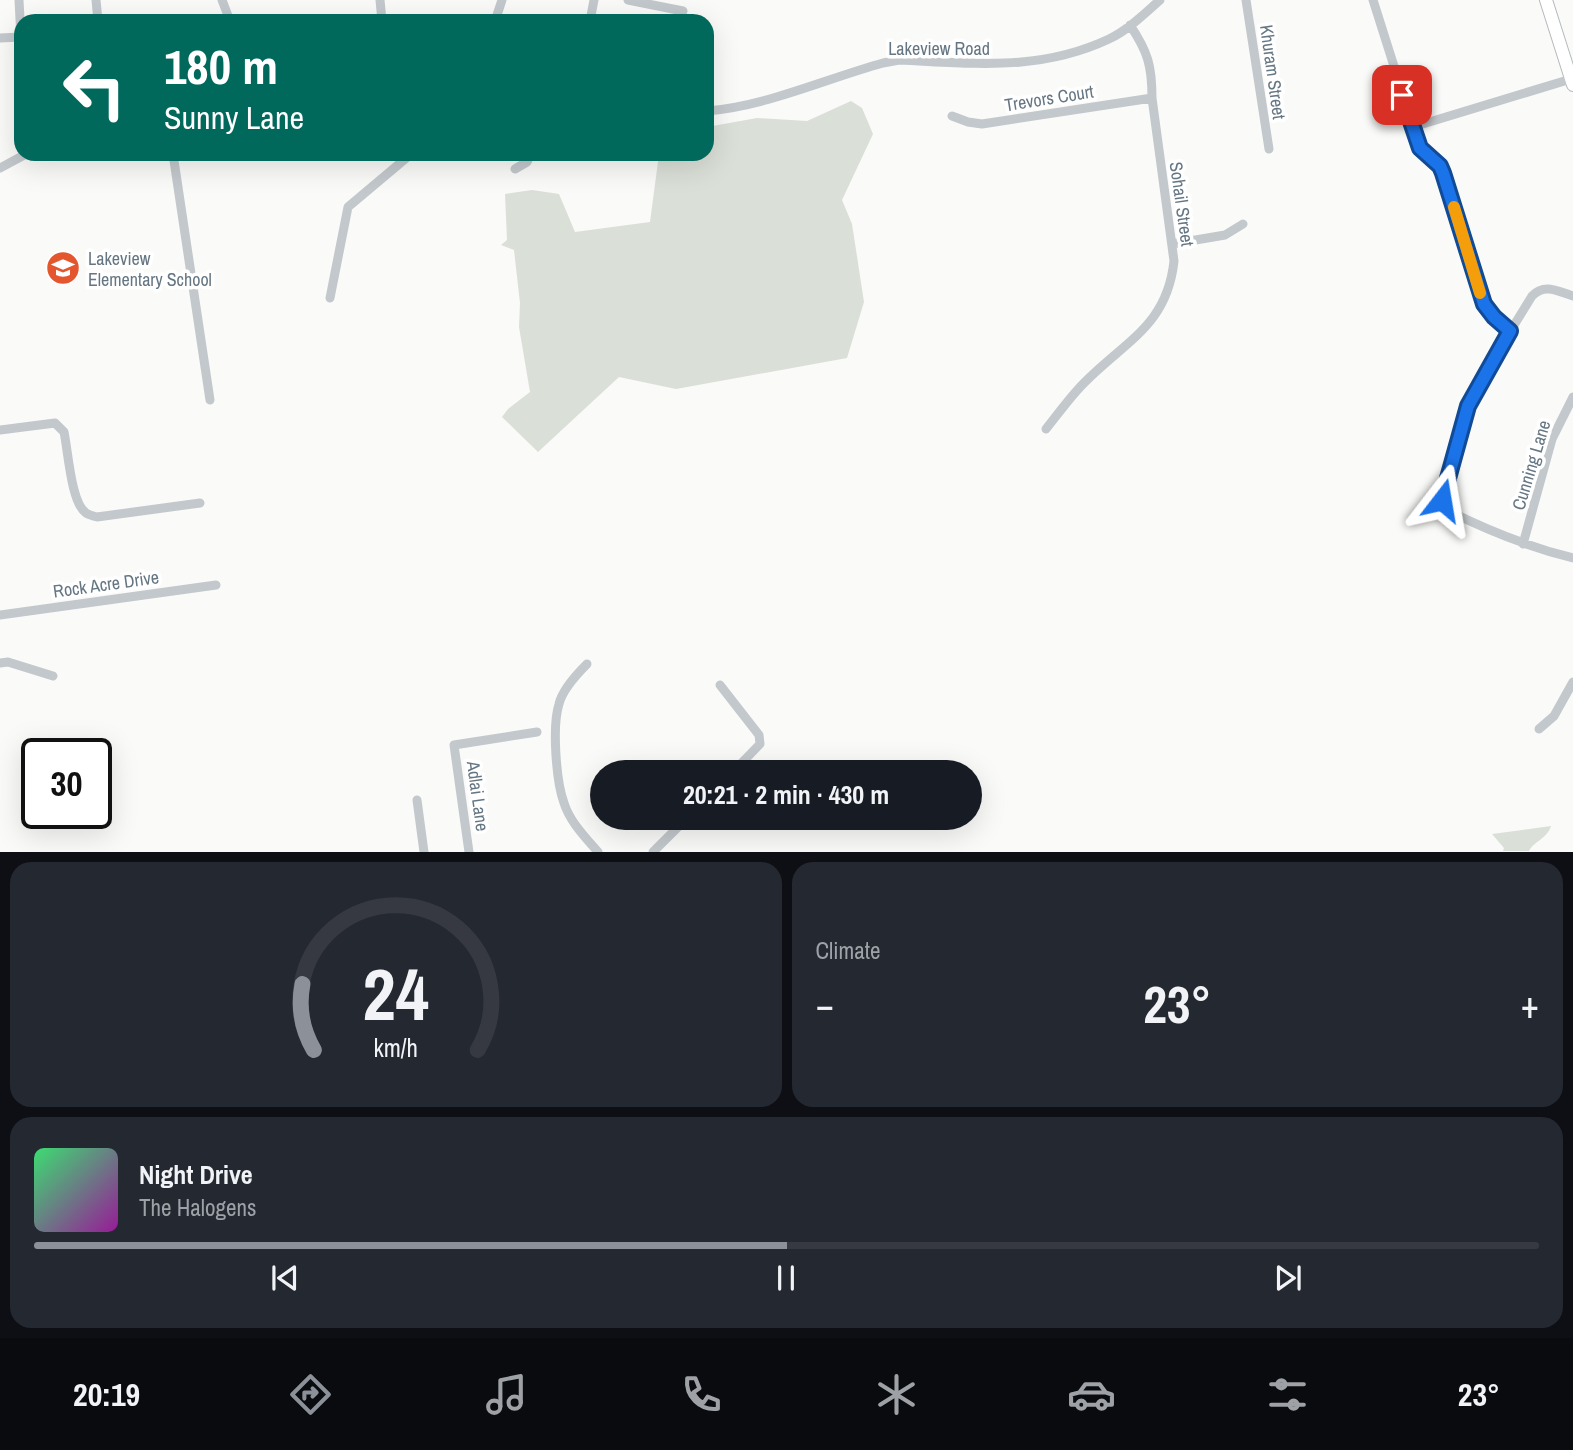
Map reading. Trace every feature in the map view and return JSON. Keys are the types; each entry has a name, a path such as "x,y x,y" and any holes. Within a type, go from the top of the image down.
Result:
{"main road":[{"path":"1546,0 1572,82"}],"street":[{"path":"628,0 683,11"},
{"name":"Lakeview Road","path":"714,110 746,105 891,61 1031,63 1070,54 1111,38 1160,0"},
{"name":"Khuram Street","path":"1246,0 1269,149"},
{"path":"1373,0 1420,148 1440,166 1443,173 1484,304 1510,331"},
{"name":"Sohail Street","path":"1046,429 1083,383 1144,329 1158,313 1173,275 1174,261 1149,58 1130,25"},
{"path":"1413,127 1572,82"},
{"name":"Trevors Court","path":"952,116 982,124 1152,98"},
{"path":"174,161 210,400"},
{"path":"330,298 348,207 403,161"},
{"path":"515,169 528,161"},
{"path":"1172,244 1225,235 1243,224"},
{"path":"1573,296 1548,288 1540,289 1534,294 1480,381 1466,411 1442,496 1444,505 1453,513 1524,544 1573,558"},
{"name":"Cunning Lane","path":"1524,544 1552,439 1573,397"},
{"path":"0,430 55,423 61,427 74,488 80,506 86,513 97,517 200,503"},
{"name":"Rock Acre Drive","path":"0,615 216,585"},
{"path":"0,663 8,662 53,676"},
{"path":"587,664 559,703 555,746 564,802 577,829 598,852"},
{"path":"1539,729 1554,716 1573,682"},
{"path":"720,685 759,735 760,744 745,760"},
{"name":"Adlai Lane","path":"469,852 454,744 537,732"},
{"path":"417,800 424,852"},
{"path":"653,852 675,830"}],"shaded area":[{"path":"851,101 862,108 873,134 842,200 852,224 864,302 847,358 676,389 619,377 538,452 502,417 530,392 519,327 520,303 514,250 501,245 507,240 505,194 532,190 559,194 575,232 650,222 658,161 714,161 714,126 757,118 807,121"},
{"path":"1551,826 1547,834 1529,851 1503,851 1504,848 1492,834"}],"slow traffic":[{"path":"1454,207 1480,293"}],"place":[{"name":"Lakeview Elementary School","path":"63,268"}],"route":[{"path":"1402,95 1420,148 1440,166 1443,173 1484,304 1510,331 1468,406 1442,500"}]}
